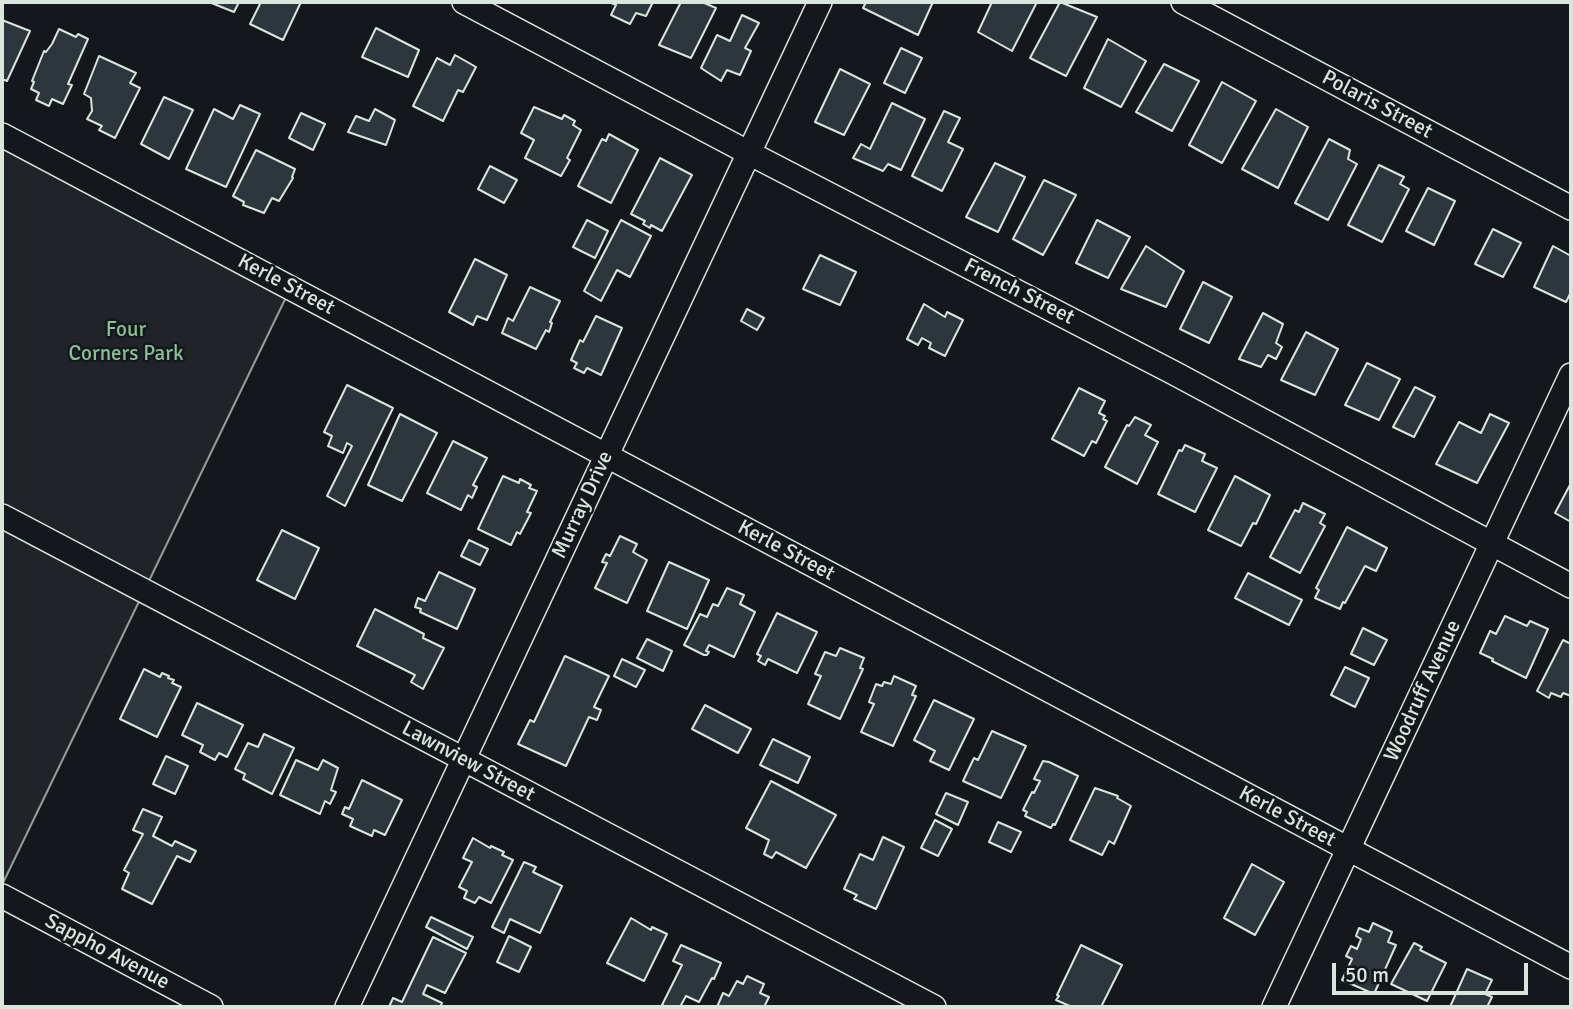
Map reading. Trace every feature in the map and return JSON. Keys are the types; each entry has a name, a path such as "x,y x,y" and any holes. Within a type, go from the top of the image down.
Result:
{"street":[{"name":"French Street","path":"464,2 1174,373 1571,586"},
{"name":"Murray Drive","path":"347,1007 820,2"},
{"name":"Polaris Street","path":"1183,2 1571,208"},
{"name":"Kerle Street","path":"2,135 1571,967"},
{"name":"Woodruff Avenue","path":"1274,1007 1571,375"},
{"name":"Lawnview Street","path":"2,516 934,1007"},
{"name":"Sappho Avenue","path":"2,896 211,1007"}],"green space":[{"name":"Four Corners Park","path":"2,134 291,287 2,885"}],"building":[{"path":"209,2 239,2 234,12"},
{"path":"261,2 301,2 283,40 250,24"},
{"path":"609,2 653,2 646,16 636,13 630,24 611,15 616,5"},
{"path":"681,2 702,2 716,8 691,58 659,45"},
{"path":"866,2 933,2 918,35 863,8"},
{"path":"992,2 1037,2 1012,51 978,32"},
{"path":"1060,2 1097,17 1066,76 1030,58"},
{"path":"742,15 759,23 745,48 751,51 740,75 727,70 721,81 701,68 717,35 730,41"},
{"path":"2,20 30,31 7,81 2,79"},
{"path":"376,28 419,50 408,77 362,57"},
{"path":"59,29 88,39 68,84 72,85 63,104 52,99 49,106 36,100 39,93 31,89 34,82 32,81 44,51 52,44"},
{"path":"1108,39 1146,61 1121,107 1084,88"},
{"path":"901,48 922,58 905,93 884,83"},
{"path":"455,55 476,67 463,92 458,90 443,121 413,106 437,58 450,65"},
{"path":"99,56 136,73 130,83 140,88 115,138 99,130 102,126 87,119 92,111 91,98 84,94"},
{"path":"1164,64 1199,81 1172,131 1136,112"},
{"path":"840,69 870,84 844,135 815,122"},
{"path":"1222,82 1256,101 1222,163 1189,145"},
{"path":"164,97 193,110 169,159 141,144"},
{"path":"892,103 925,119 901,170 888,164 883,171 853,158 861,144 870,149"},
{"path":"240,105 260,114 226,187 186,169 214,109 233,119"},
{"path":"534,107 562,119 564,115 575,121 573,125 581,130 561,176 525,158 534,140 521,133"},
{"path":"375,109 395,120 386,145 348,132 356,116 369,121"},
{"path":"1276,109 1308,127 1278,188 1242,169"},
{"path":"944,111 960,118 948,142 963,149 942,191 912,176"},
{"path":"301,113 325,124 313,150 289,138"},
{"path":"609,134 638,150 611,203 578,186 602,139 606,141"},
{"path":"1329,139 1350,150 1348,159 1357,164 1328,220 1295,203"},
{"path":"256,150 295,169 293,178 279,201 272,198 264,213 243,205 244,202 233,196"},
{"path":"660,158 692,175 662,231 651,225 650,228 643,224 645,221 631,214"},
{"path":"995,163 1025,177 998,232 966,217"},
{"path":"1379,165 1404,177 1400,184 1409,189 1382,242 1348,225"},
{"path":"490,166 517,180 504,203 478,189"},
{"path":"1044,180 1076,195 1043,255 1013,239"},
{"path":"1428,188 1455,201 1434,245 1406,231"},
{"path":"587,220 608,231 595,258 573,247"},
{"path":"621,220 651,236 630,277 617,270 601,301 584,291"},
{"path":"1097,220 1130,237 1108,278 1076,263"},
{"path":"1493,229 1521,243 1503,277 1475,264"},
{"path":"1146,246 1184,271 1166,307 1121,289"},
{"path":"1553,246 1571,256 1571,292 1566,302 1534,287"},
{"path":"820,255 856,272 840,305 803,289"},
{"path":"475,259 507,275 487,320 477,316 473,325 449,312"},
{"path":"1203,282 1232,297 1209,343 1180,329"},
{"path":"530,287 560,301 550,322 549,332 546,330 536,349 502,333 508,318 513,321"},
{"path":"924,304 945,317 947,312 963,320 945,356 929,348 931,343 922,338 918,345 907,339"},
{"path":"747,309 764,318 757,330 741,321"},
{"path":"1263,313 1283,324 1276,343 1282,347 1276,359 1268,355 1261,367 1239,359"},
{"path":"596,316 622,328 601,375 587,368 584,373 574,368 577,363 571,360"},
{"path":"1306,332 1338,349 1315,395 1281,380"},
{"path":"1367,363 1400,379 1379,420 1345,405"},
{"path":"347,385 393,408 345,506 327,496 352,446 347,443 343,453 328,446 332,436 324,432"},
{"path":"1415,387 1435,397 1414,437 1393,427"},
{"path":"1079,388 1105,401 1099,413 1105,416 1103,419 1107,421 1096,443 1092,441 1084,456 1052,439"},
{"path":"400,414 437,433 402,501 368,485"},
{"path":"1490,414 1509,423 1477,483 1436,464 1459,422 1481,433"},
{"path":"1135,417 1151,425 1145,435 1158,442 1137,484 1105,467 1127,425 1129,426"},
{"path":"453,441 487,458 473,485 477,487 472,498 468,495 461,510 427,493"},
{"path":"1185,445 1205,454 1202,461 1217,468 1195,512 1158,494 1179,450 1182,451"},
{"path":"503,476 519,483 520,479 531,485 529,488 537,491 527,512 531,513 511,545 478,529"},
{"path":"1235,476 1270,495 1256,524 1253,523 1241,546 1208,530"},
{"path":"1571,483 1571,522 1555,513"},
{"path":"1303,503 1325,514 1320,523 1325,526 1300,573 1270,557 1295,510 1299,512"},
{"path":"1347,527 1387,548 1376,571 1365,566 1340,609 1315,598 1319,590 1316,588"},
{"path":"282,530 319,548 295,599 257,580"},
{"path":"620,536 637,544 633,552 647,560 627,603 595,588 607,563 602,562 606,554 610,556"},
{"path":"469,540 488,549 480,565 461,556"},
{"path":"669,562 709,580 687,629 647,611"},
{"path":"439,572 475,589 457,629 420,612 421,609 415,607 418,598 425,601"},
{"path":"1248,573 1302,600 1289,625 1235,598"},
{"path":"727,588 744,595 740,604 755,612 734,657 709,645 706,651 709,652 704,655 684,645 700,614 707,617 713,604 718,606"},
{"path":"375,609 424,634 423,638 444,648 423,689 411,682 415,675 357,646"},
{"path":"777,613 817,632 797,673 768,659 765,665 758,661 761,656 757,654"},
{"path":"1505,616 1527,626 1530,621 1548,629 1526,678 1480,653 1490,631 1496,634"},
{"path":"1363,628 1387,640 1374,665 1351,654"},
{"path":"647,639 672,651 663,671 637,658"},
{"path":"1563,640 1571,644 1571,696 1563,693 1561,697 1551,693 1549,698 1537,691"},
{"path":"840,648 864,658 860,668 863,669 840,719 808,704 821,676 815,674 825,652 836,656"},
{"path":"565,656 609,676 594,707 601,710 597,720 589,717 566,766 518,744 530,720 534,722"},
{"path":"622,659 645,670 636,687 614,676"},
{"path":"1345,667 1369,678 1355,707 1331,695"},
{"path":"144,669 160,677 162,673 169,676 168,678 174,680 172,683 181,687 157,737 120,719"},
{"path":"894,676 916,686 912,695 916,696 893,746 861,732 874,704 869,702 876,684 891,684"},
{"path":"934,700 974,719 949,770 930,761 935,751 914,740"},
{"path":"197,703 243,725 227,757 219,753 215,760 200,752 203,745 182,735"},
{"path":"705,705 751,729 738,753 692,729"},
{"path":"992,731 1026,746 1001,798 963,781 974,758 978,760"},
{"path":"264,734 294,748 272,794 243,779 245,774 235,769 248,743 258,747"},
{"path":"773,739 810,757 798,783 760,765"},
{"path":"166,756 188,766 175,794 153,784"},
{"path":"296,760 318,770 323,760 338,768 331,790 336,792 330,804 325,801 320,814 280,795"},
{"path":"1043,761 1078,776 1055,825 1051,828 1025,816 1027,812 1023,810 1040,781 1034,779"},
{"path":"362,780 402,800 385,835 374,830 372,836 350,826 353,819 342,814 345,807 349,809"},
{"path":"771,781 836,815 806,868 776,852 772,858 764,854 769,840 746,828"},
{"path":"1095,788 1118,796 1117,798 1131,806 1114,844 1109,841 1102,855 1070,840"},
{"path":"946,793 968,802 958,825 936,814"},
{"path":"143,809 162,817 153,836 172,846 175,841 196,851 190,862 177,856 152,904 122,889 129,873 124,870 143,834 133,830"},
{"path":"935,820 952,829 938,856 921,848"},
{"path":"998,822 1021,832 1011,852 989,842"},
{"path":"883,837 904,847 876,909 854,899 857,895 844,889 860,854 873,860"},
{"path":"473,838 490,848 491,846 504,852 502,855 513,860 491,903 479,897 475,903 464,898 467,891 459,887 472,862 463,858"},
{"path":"524,862 536,867 533,872 562,886 540,933 510,919 504,933 492,927"},
{"path":"1252,864 1284,882 1255,935 1224,918"},
{"path":"431,917 473,937 467,949 426,927"},
{"path":"631,918 651,930 652,927 667,934 644,981 607,963"},
{"path":"1373,923 1392,932 1388,942 1396,945 1374,994 1342,980 1352,959 1346,956 1351,946 1357,949 1361,939 1356,936 1359,928 1369,932"},
{"path":"509,936 531,947 519,972 497,962"},
{"path":"433,937 466,953 445,993 427,985 423,994 442,1003 440,1007 389,1007 393,998 402,1002"},
{"path":"1414,943 1422,947 1420,950 1446,963 1427,1001 1391,984"},
{"path":"681,945 721,963 699,1002 686,996 680,1007 666,1007 662,1005 682,965 673,961"},
{"path":"1081,945 1122,965 1101,1007 1072,1007 1056,1000"},
{"path":"1467,969 1492,980 1485,994 1492,997 1487,1007 1450,1007"},
{"path":"747,976 764,984 760,993 769,997 764,1007 717,1007 723,993 729,996 737,981 743,984"}]}
